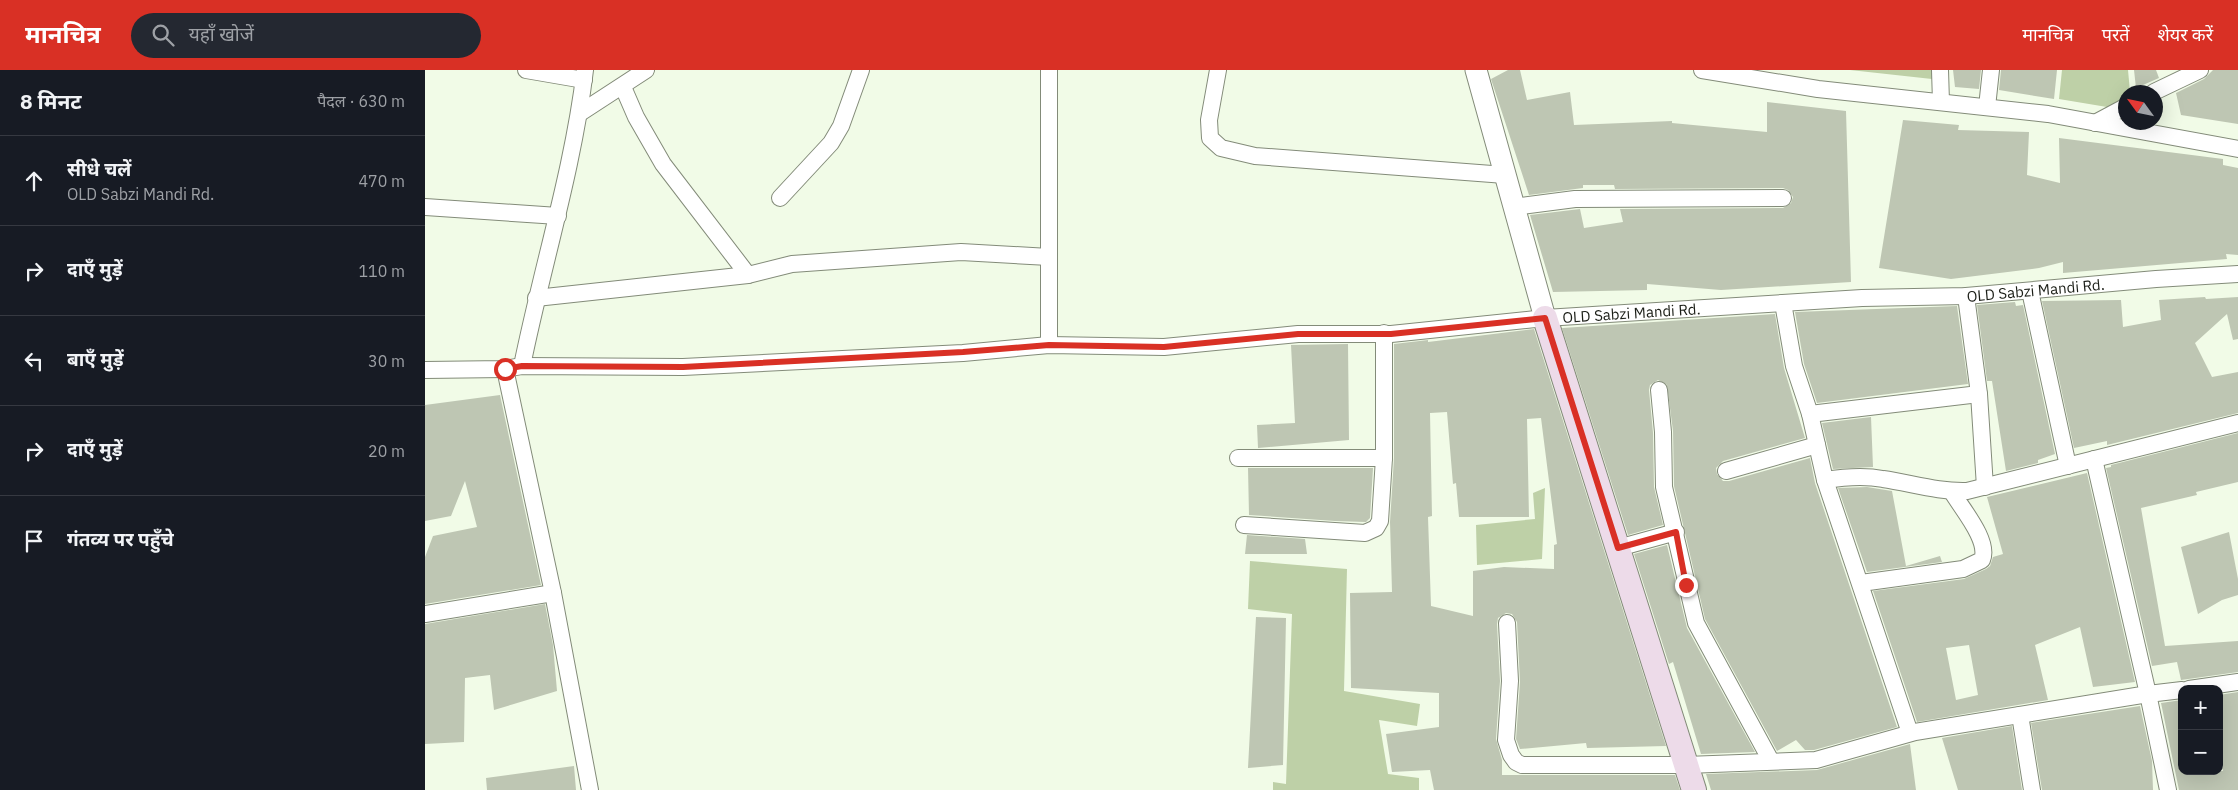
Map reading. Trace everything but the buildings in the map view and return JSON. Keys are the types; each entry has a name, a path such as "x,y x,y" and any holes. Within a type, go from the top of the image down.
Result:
{"main road":[{"path":"1545,318 1694,790"}],"street":[{"path":"522,366 536,298 558,216 580,112 585,75 526,70"},
{"path":"580,112 646,70"},
{"path":"780,198 831,143 841,126 861,70"},
{"path":"1049,70 1049,345"},
{"path":"1218,70 1209,120 1210,138 1221,148 1255,156 1505,175"},
{"path":"1475,70 1545,318"},
{"path":"1702,70 1818,89 2047,114 2238,149"},
{"path":"1940,70 1941,102"},
{"path":"1987,108 1991,70"},
{"path":"2163,88 2201,70"},
{"path":"623,86 636,117 663,164 748,275"},
{"path":"2095,123 2118,111"},
{"path":"1514,207 1575,199 1783,198"},
{"path":"425,207 558,216"},
{"path":"536,298 748,275 792,264 961,252 1049,257"},
{"name":"OLD Sabzi Mandi Rd.","path":"425,370 505,369 522,366 683,367 963,352 1049,345 1164,347 1298,334 1384,333 1545,318 1862,298 1966,296 2156,279 2238,274"},
{"path":"2030,291 2068,466"},
{"path":"1966,296 1979,394 1985,487"},
{"path":"1783,303 1794,366 1810,414 1825,480 1910,733"},
{"path":"1244,525 1365,533 1376,528 1380,521 1384,458 1384,333"},
{"path":"505,369 553,592 590,790"},
{"path":"1659,390 1663,432 1664,487 1696,623 1771,762"},
{"path":"1810,414 1979,394"},
{"path":"1825,480 1853,476 1881,478 1952,492 1967,492 2238,423"},
{"path":"1726,471 1817,445"},
{"path":"1238,458 1384,458"},
{"path":"2094,459 2168,790"},
{"path":"1861,583 1963,568 1982,560 1985,554 1983,540 1952,492"},
{"path":"1618,548 1676,532"},
{"path":"425,614 553,592"},
{"path":"1507,623 1510,681 1506,740 1511,755 1516,762 1522,765 1687,765 1816,760 1910,733 2178,690"},
{"path":"2217,685 2238,682"},
{"path":"2020,715 2032,790"}],"green space":[{"path":"1850,70 1940,70 1941,80"},
{"path":"2062,70 2128,70 2129,85 2118,85 2118,109 2059,99"},
{"path":"1545,488 1542,559 1477,565 1476,525 1535,519 1533,493"},
{"path":"1250,561 1347,569 1344,691 1420,704 1417,726 1379,720 1388,774 1419,778 1419,790 1273,790 1273,782 1286,784 1292,614 1248,609"}],"route":[{"path":"505,369 522,366 683,367 963,352 1049,345 1164,347 1298,334 1391,334 1545,318 1618,548 1676,532 1686,585"}]}
